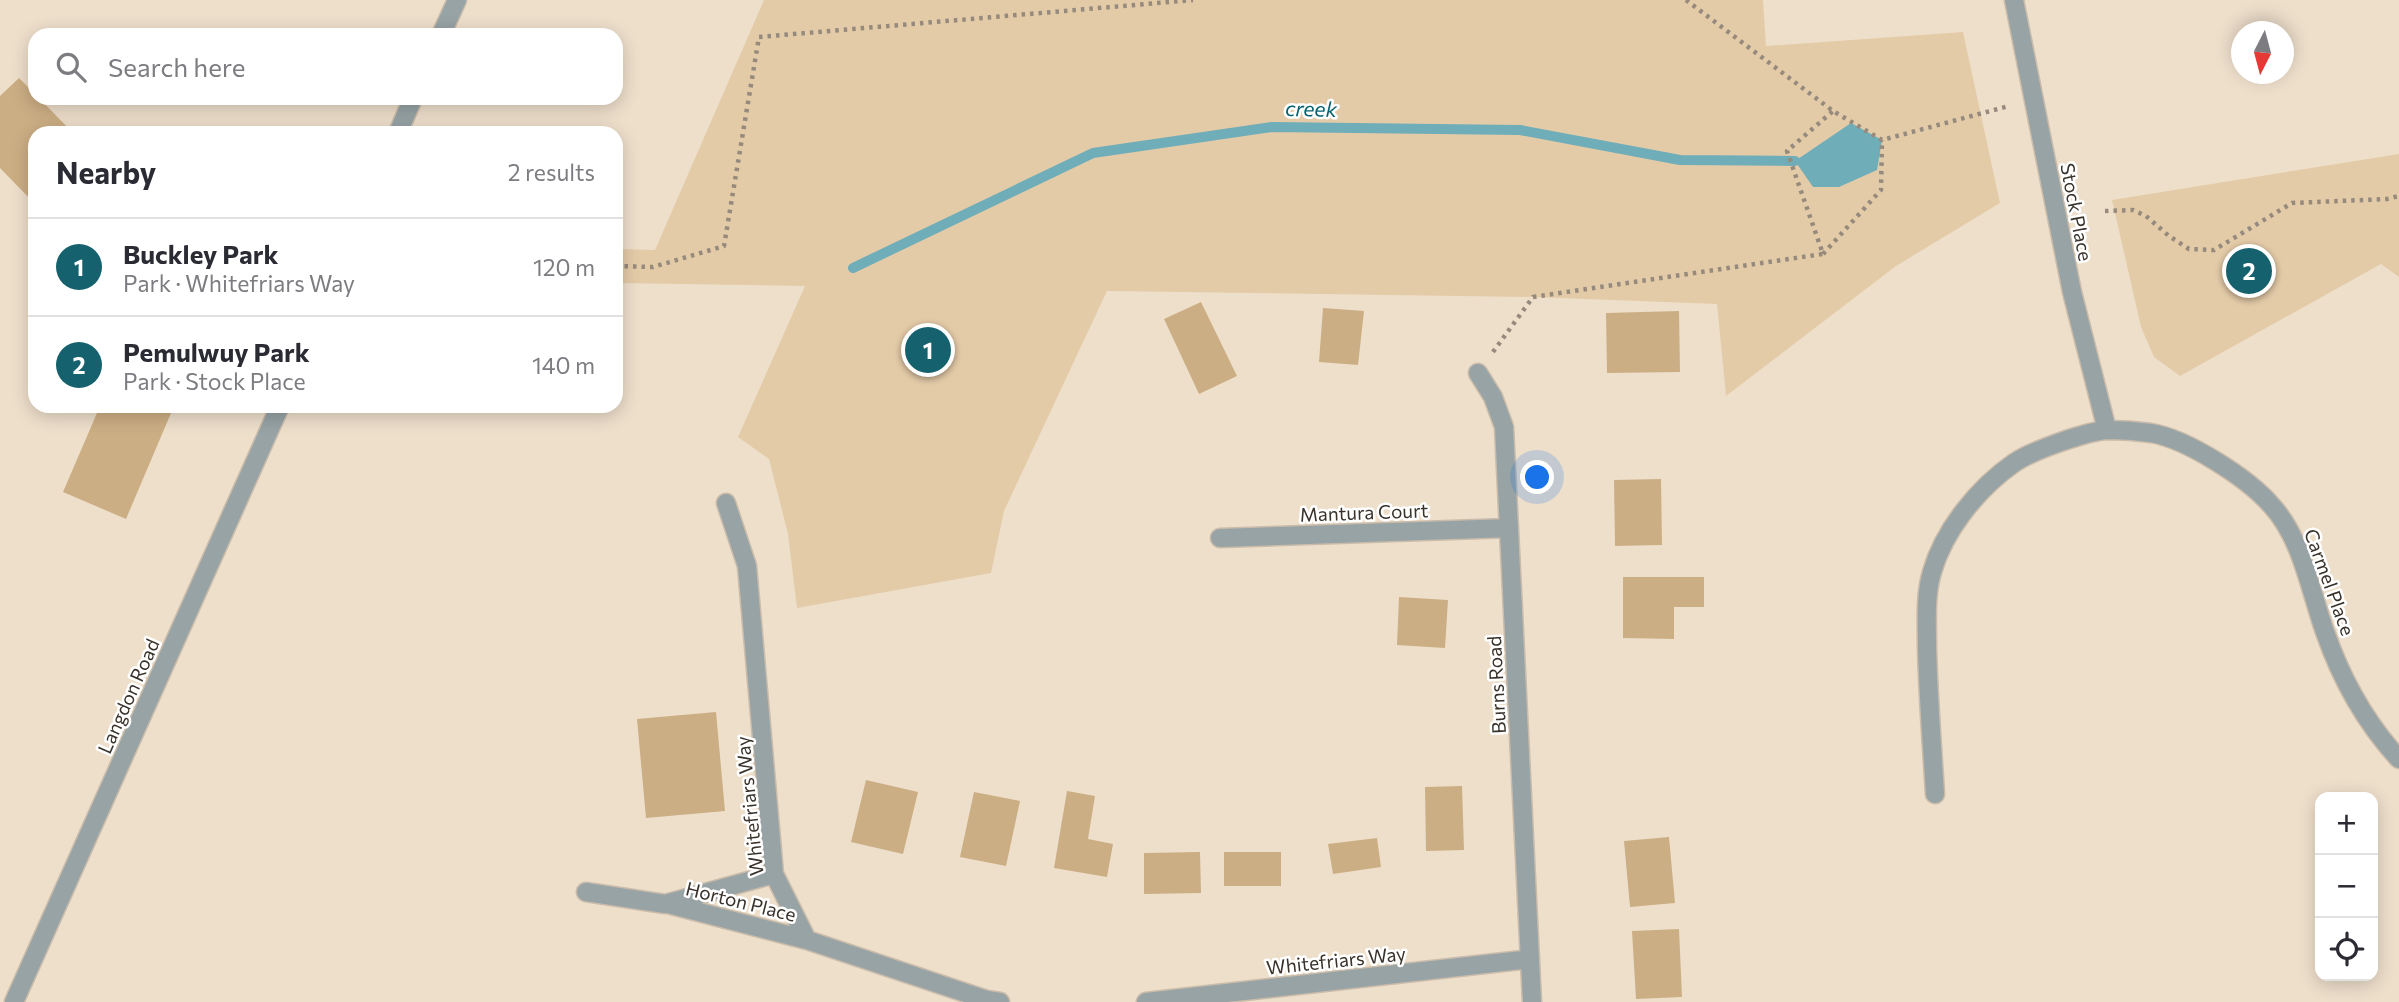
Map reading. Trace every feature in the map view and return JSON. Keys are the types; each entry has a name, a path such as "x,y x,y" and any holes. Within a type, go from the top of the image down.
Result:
{"street":[{"path":"444,28 457,0"},
{"name":"Stock Place","path":"2014,0 2072,292 2107,430"},
{"path":"401,126 410,105"},
{"name":"Burns Road","path":"1478,373 1493,397 1504,427 1532,1002"},
{"name":"Langdon Road","path":"13,1002 277,413"},
{"name":"Carmel Place","path":"1934,794 1927,615 1932,572 1945,541 1965,510 2014,463 2051,445 2107,430 2153,433 2197,450 2249,484 2272,506 2292,533 2340,674 2380,738 2399,759"},
{"name":"Whitefriars Way","path":"726,503 747,566 774,874 807,940"},
{"name":"Mantura Court","path":"1220,538 1509,528"},
{"name":"Horton Place","path":"665,904 774,874"},
{"name":"Horton Place","path":"586,892 665,904 807,940"},
{"path":"807,940 1000,1002"},
{"name":"Whitefriars Way","path":"1146,1002 1530,959"}],"path":[{"path":"623,266 653,267 724,246 760,37 1193,0"},
{"path":"1686,0 1833,111 1882,140 2033,99"},
{"path":"1823,254 1787,150 1833,111"},
{"path":"1478,373 1533,297 1823,254 1881,190 1882,140"},
{"path":"2105,211 2133,210 2146,216 2189,249 2214,250 2292,203 2387,199 2399,196"}],"shaded area":[{"path":"764,0 1763,0 1766,46 1963,32 2000,203 1896,266 1726,396 1717,304 1533,297 1107,291 1004,511 991,573 797,608 788,534 769,459 738,437 805,286 623,283 623,249 655,250"},
{"path":"2399,154 2399,277 2381,264 2180,376 2154,357 2141,327 2112,200"}],"water":[{"path":"1851,123 1882,140 1877,170 1839,187 1813,187 1795,161"}],"building":[{"path":"19,78 28,87 28,105 46,105 66,126 28,126 28,197 0,168 0,96"},
{"path":"1201,302 1237,376 1199,394 1164,319"},
{"path":"1323,308 1364,311 1358,365 1319,362"},
{"path":"1679,311 1680,372 1607,373 1606,313"},
{"path":"97,413 171,413 126,519 63,492"},
{"path":"1661,479 1662,545 1615,546 1614,480"},
{"path":"1623,577 1704,577 1704,607 1674,607 1674,639 1623,638"},
{"path":"1399,597 1448,600 1445,648 1397,645"},
{"path":"716,712 725,811 646,818 637,719"},
{"path":"866,780 918,792 903,854 851,842"},
{"path":"1462,786 1464,850 1426,851 1425,787"},
{"path":"1067,791 1095,796 1088,839 1113,844 1107,877 1054,868"},
{"path":"974,792 1020,801 1006,866 960,857"},
{"path":"1669,837 1675,903 1630,907 1624,841"},
{"path":"1377,838 1381,867 1333,874 1328,844"},
{"path":"1200,852 1201,893 1144,894 1144,853"},
{"path":"1224,852 1281,852 1281,886 1224,886"},
{"path":"1679,929 1682,997 1636,999 1632,931"}],"waterway":[{"name":"creek","path":"853,268 1093,153 1272,127 1520,130 1680,160 1795,161"}],"place":[{"name":"Pemulwuy Park","path":"2249,271"},
{"name":"Buckley Park","path":"928,350"}]}
